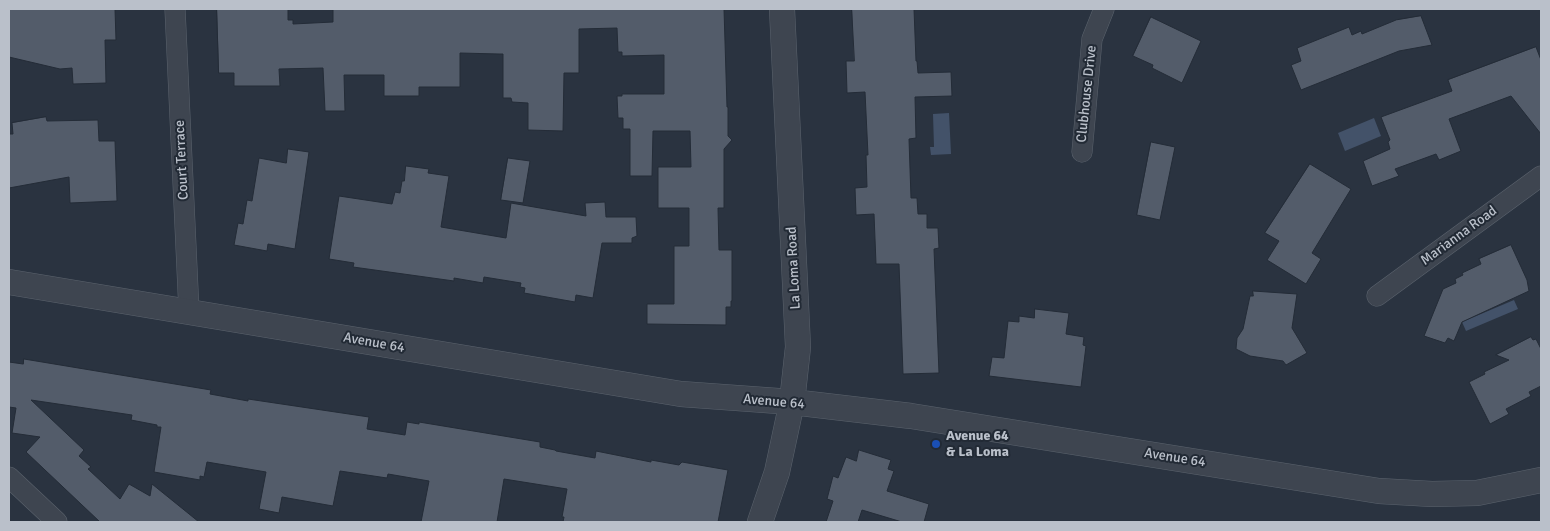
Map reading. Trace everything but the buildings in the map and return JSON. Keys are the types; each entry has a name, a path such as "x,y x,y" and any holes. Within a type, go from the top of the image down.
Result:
{"street":[{"name":"Court Terrace","path":"175,9 189,312"},
{"name":"La Loma Road","path":"760,522 776,472 792,402 798,347 782,9"},
{"name":"Clubhouse Drive","path":"1082,152 1092,39 1104,9"},
{"name":"Marianna Road","path":"1377,296 1541,176"},
{"name":"Avenue 64","path":"9,282 681,394 792,402 911,416 1379,491 1432,494 1477,493 1541,480"},
{"path":"9,478 57,522"}],"water":[{"path":"949,113 951,154 931,155 930,147 934,147 933,114"},
{"path":"1374,118 1381,136 1345,151 1338,133"},
{"path":"1514,300 1518,309 1466,331 1462,322"}],"place":[{"name":"Avenue 64 & La Loma","path":"936,444"}]}
